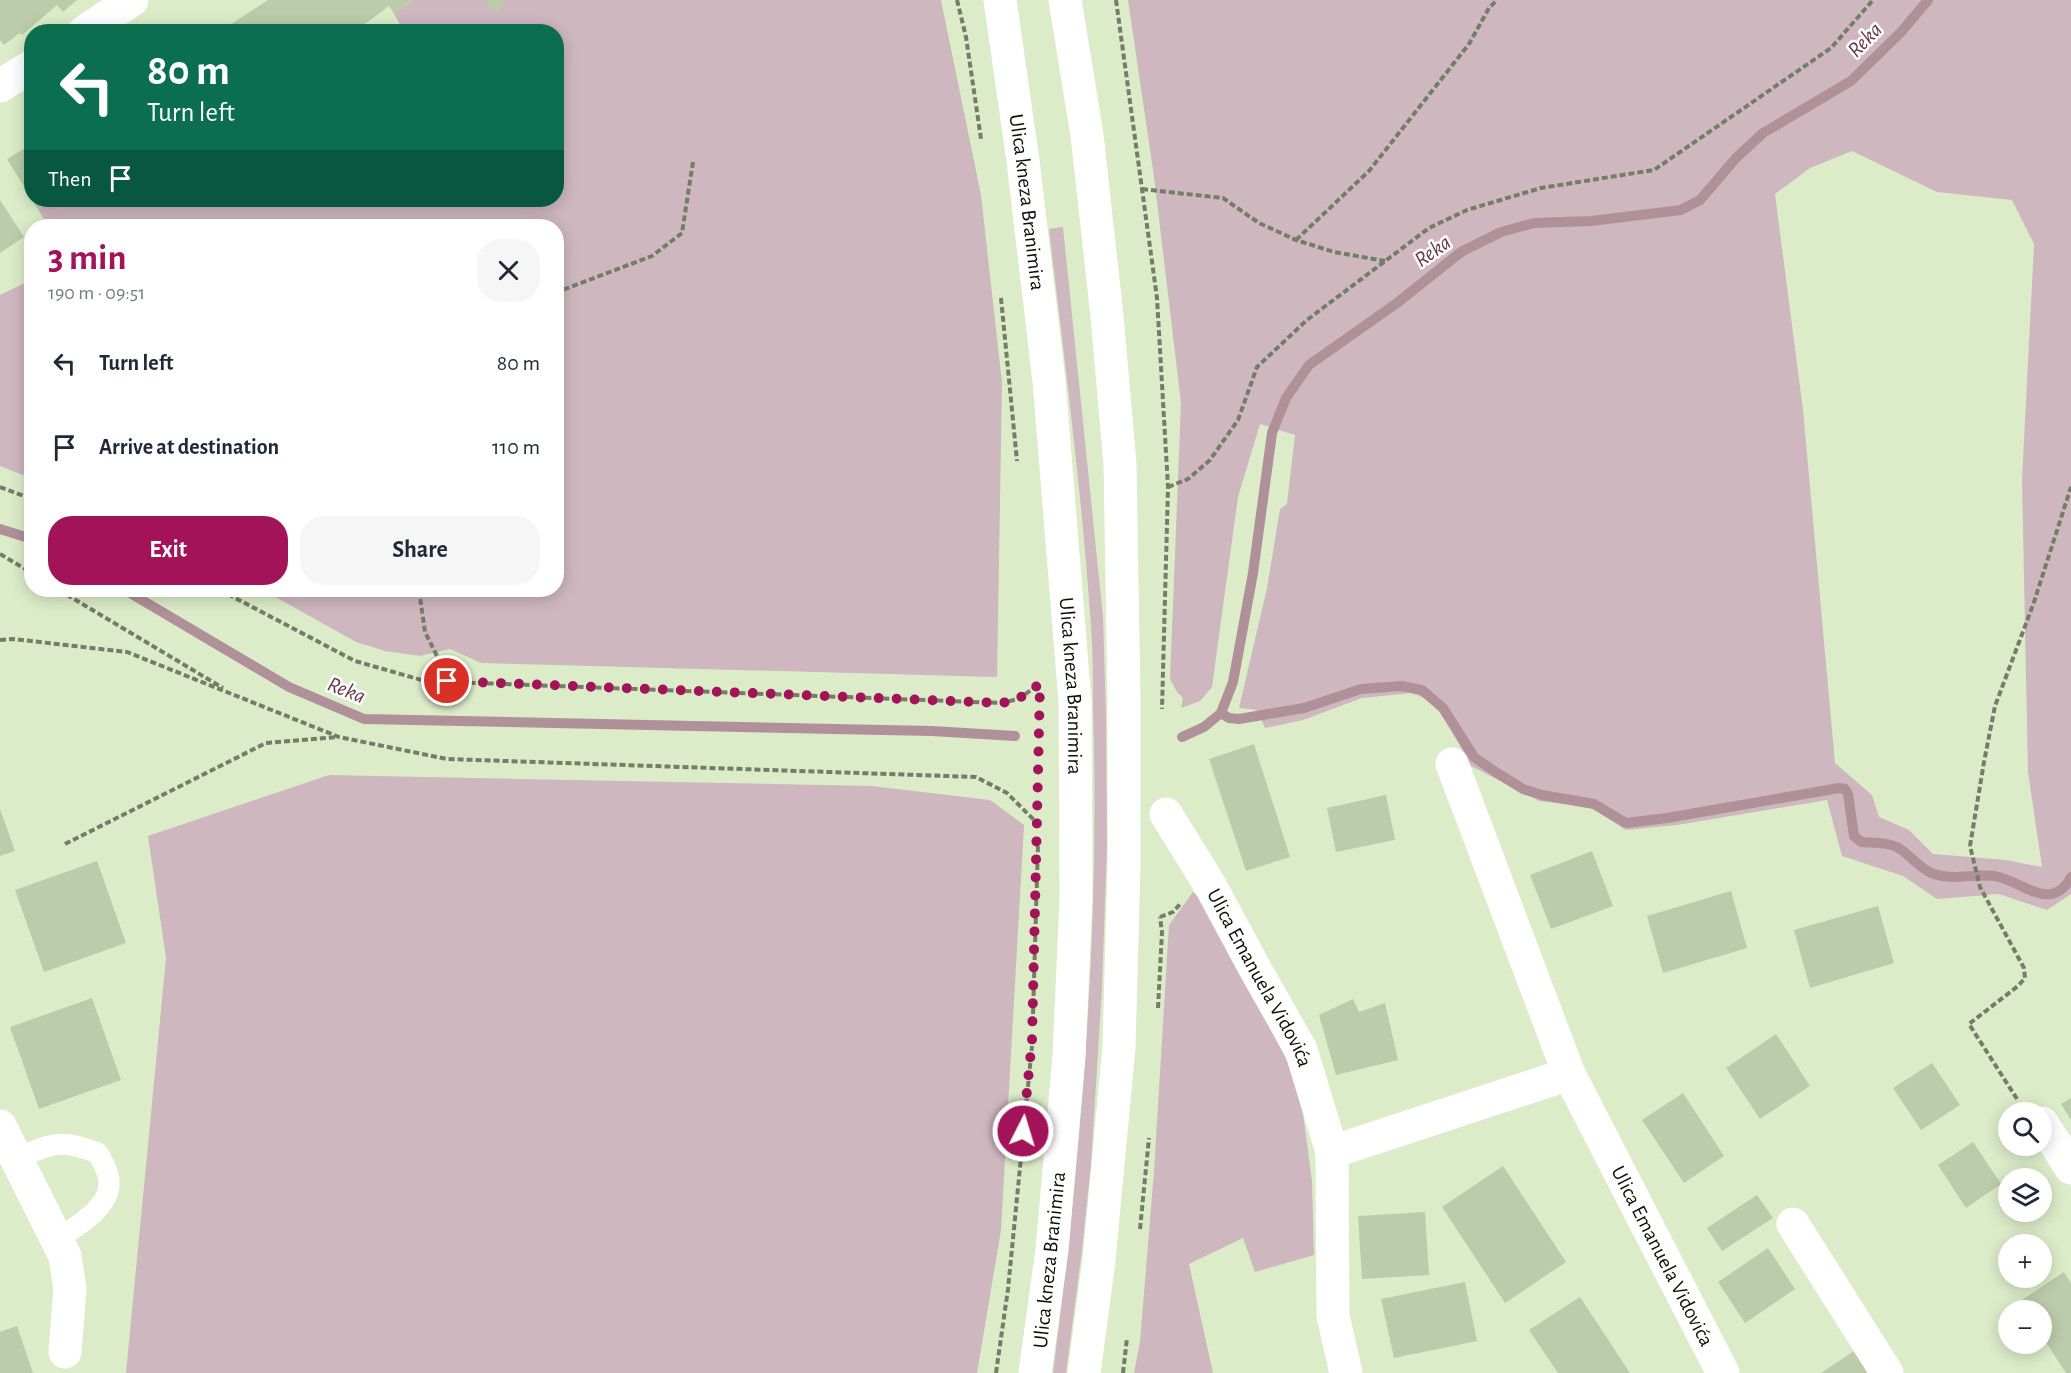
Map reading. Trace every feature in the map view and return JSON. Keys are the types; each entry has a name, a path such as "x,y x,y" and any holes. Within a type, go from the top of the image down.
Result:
{"street":[{"path":"96,24 132,0"},
{"name":"Ulica kneza Branimira","path":"1000,0 1023,161 1049,381 1075,702 1076,898 1069,1056 1052,1250 1035,1373"},
{"path":"1065,0 1087,135 1120,464 1124,688 1124,866 1119,1047 1099,1260 1084,1373"},
{"path":"0,86 24,71"},
{"name":"Ulica Emanuela Vidovića","path":"1452,764 1569,1074 1723,1373"},
{"name":"Ulica Emanuela Vidovića","path":"1166,814 1211,887 1301,1050 1332,1152 1333,1316 1346,1373"},
{"path":"1332,1152 1569,1074"},
{"path":"0,1126 66,1256 70,1289 65,1352"},
{"path":"2052,1139 2071,1168"},
{"path":"1793,1224 1887,1373"}],"lane":[{"path":"16,1158 54,1144 74,1144 98,1153 107,1168 110,1186 101,1203 89,1218 57,1239"}],"path":[{"path":"957,0 966,37 982,143"},
{"path":"1296,240 1369,171 1469,44 1489,8 1497,0"},
{"path":"1168,487 1188,479 1210,460 1238,420 1257,367 1307,320 1429,228 1467,210 1541,188 1654,170 1831,48 1873,0"},
{"path":"564,289 652,256 682,233 693,162"},
{"path":"1142,189 1223,198 1259,223 1296,240 1334,252 1386,261"},
{"path":"0,487 24,496"},
{"path":"2020,1102 1969,1023 2018,986 2025,978 2024,968 1980,887 1970,846 1995,706 2033,605 2071,487"},
{"path":"0,554 24,568"},
{"path":"71,597 234,694"},
{"path":"233,597 355,661 425,681 1002,703 1018,699 1040,684"},
{"path":"420,597 425,632 439,660 468,682"},
{"path":"0,640 13,639 127,652 339,737 447,759 976,777 1007,793 1038,824"},
{"path":"1040,676 1040,691"},
{"path":"65,844 266,743 339,737"},
{"path":"1033,1017 1039,813"},
{"path":"996,1373 1008,1289 1032,1040"}],"shaded area":[{"path":"413,0 941,0 981,195 1002,383 997,677 481,663 450,649 420,656 385,651 356,642 276,597 564,597 564,219 44,219 38,209 41,207 564,207 564,24 400,24 394,14"},
{"path":"1128,0 2071,0 2071,894 2047,910 1999,894 1937,899 1903,876 1842,856 1827,800 1677,825 1626,830 1590,807 1539,801 1471,766 1442,714 1427,699 1411,693 1362,698 1303,720 1265,728 1257,710 1239,708 1267,588 1280,509 1287,504 1295,435 1260,424 1238,497 1212,687 1200,701 1181,708 1183,698 1170,679 1181,403 1154,177","holes":["1852,151 1937,192 2012,200 2034,244 2022,480 2028,772 2042,867 2006,860 1933,854 1909,830 1879,817 1872,795 1835,763 1803,410 1775,194 1810,168"]},
{"path":"1063,227 1103,617 1107,847 1102,987 1091,1165 1066,1373 1053,1373 1080,1126 1094,877 1091,625 1072,421 1049,229"},
{"path":"24,283 24,475 0,466 0,295"},
{"path":"329,775 872,786 990,800 1024,825 1001,1230 977,1373 126,1373 166,958 148,836"},
{"path":"1193,892 1207,906 1299,1084 1312,1181 1314,1255 1255,1272 1243,1238 1189,1264 1213,1373 1134,1373 1140,1342 1154,1171 1169,925"}],"building":[{"path":"0,0 77,0 63,12 57,5 35,24 24,24 24,33 22,35 20,33 4,45 0,40"},
{"path":"268,0 413,0 394,14 389,6 365,24 231,24"},
{"path":"484,0 500,0 504,4 497,13"},
{"path":"24,149 24,186 7,159"},
{"path":"0,200 24,237 0,253"},
{"path":"1254,744 1290,857 1246,871 1209,759"},
{"path":"1386,795 1395,840 1336,852 1327,808"},
{"path":"0,809 15,851 0,856"},
{"path":"1592,851 1613,906 1551,929 1530,875"},
{"path":"97,861 126,943 44,972 15,890"},
{"path":"1731,891 1747,948 1663,973 1647,916"},
{"path":"1878,906 1894,963 1810,988 1794,930"},
{"path":"92,998 121,1080 39,1109 10,1027"},
{"path":"1353,999 1359,1012 1385,1003 1398,1060 1336,1075 1319,1015"},
{"path":"1776,1034 1810,1086 1760,1119 1726,1068"},
{"path":"1932,1063 1960,1105 1921,1130 1893,1088"},
{"path":"1683,1093 1724,1156 1684,1183 1642,1120"},
{"path":"2071,1098 2071,1120 2061,1104"},
{"path":"1973,1142 1998,1180 1998,1186 1966,1208 1938,1165"},
{"path":"1503,1166 1566,1262 1505,1303 1442,1207"},
{"path":"1757,1195 1773,1218 1722,1251 1707,1228"},
{"path":"1425,1212 1429,1275 1362,1279 1358,1216"},
{"path":"1768,1248 1795,1289 1745,1323 1718,1282"},
{"path":"2064,1272 2071,1283 2071,1373 2066,1373 2052,1351 2052,1300 2022,1300 2040,1288 2052,1288 2052,1280"},
{"path":"1465,1282 1477,1341 1394,1358 1381,1299"},
{"path":"1580,1297 1630,1373 1558,1373 1529,1330"},
{"path":"17,1326 33,1373 0,1373 0,1332"},
{"path":"1857,1349 1873,1373 1821,1373"}],"waterway":[{"name":"Reka","path":"1182,737 1204,727 1221,713 1233,682 1253,573 1272,433 1286,398 1309,365 1397,303 1461,252 1501,232 1534,223 1591,221 1681,210 1700,200 1736,158 1763,133 1851,81 1902,31 1928,0"},
{"name":"Reka","path":"0,529 24,536"},
{"name":"Reka","path":"137,597 289,687 364,719 932,731 1015,736"},
{"path":"1221,713 1229,718 1239,719 1304,708 1361,689 1401,686 1422,690 1443,708 1474,757 1494,771 1523,789 1542,795 1594,804 1626,823 1839,788 1845,789 1848,794 1854,836 1861,842 1893,845 1934,874 1950,877 1994,876 2045,894 2054,893 2063,888 2071,877"}],"route":[{"path":"447,681 1002,703 1018,699 1040,684 1032,1040 1023,1131"}]}
